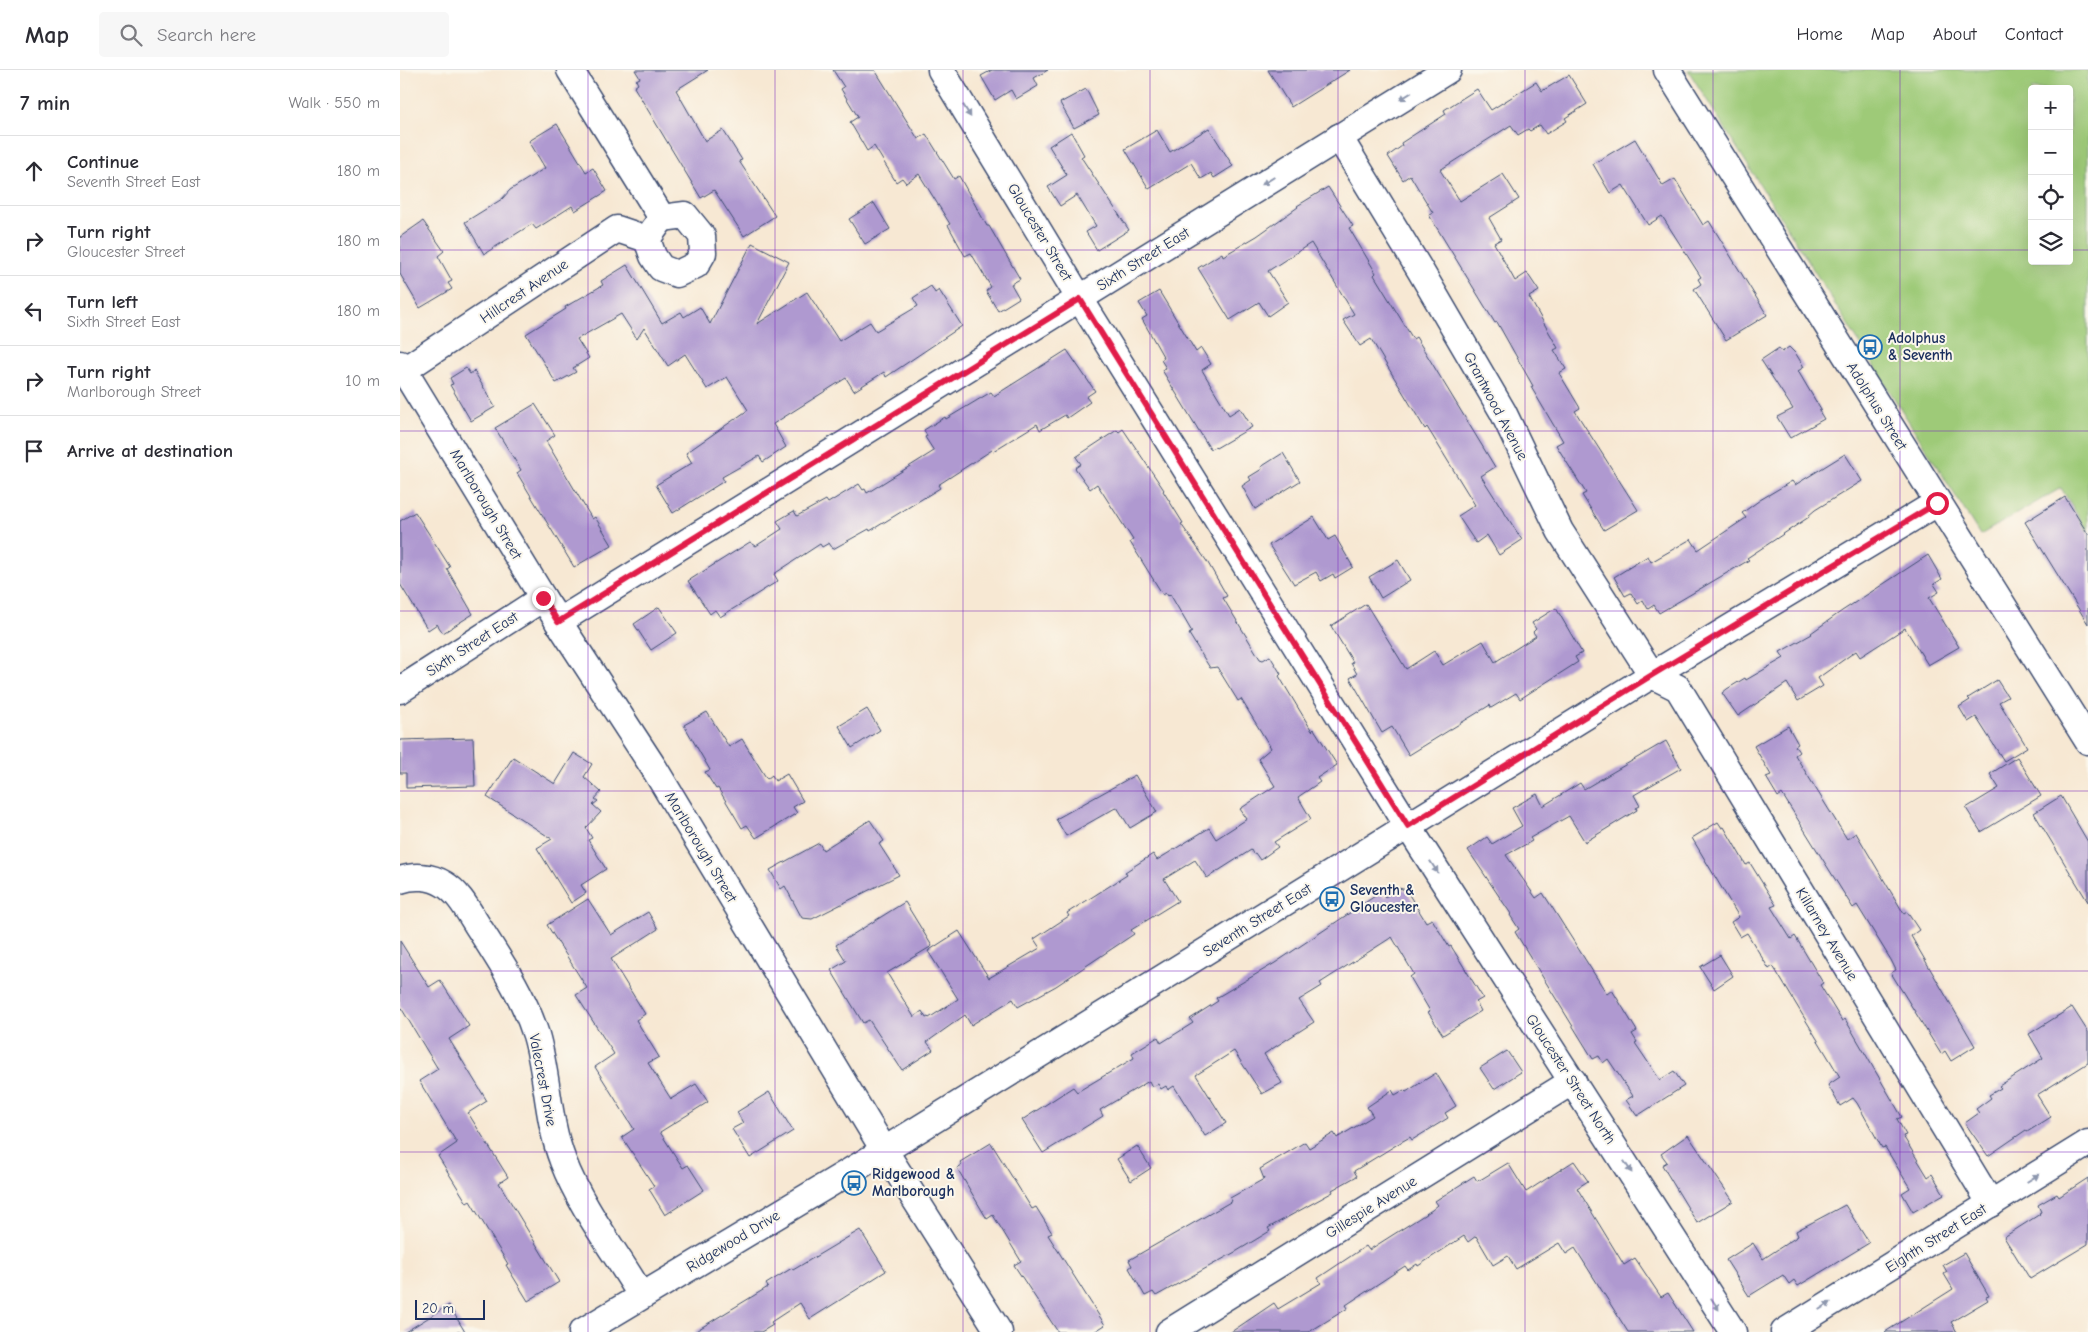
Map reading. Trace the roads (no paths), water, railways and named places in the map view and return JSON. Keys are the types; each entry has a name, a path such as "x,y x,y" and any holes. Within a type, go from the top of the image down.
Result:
{"street":[{"name":"Hillcrest Avenue","path":"402,367 618,229 654,229 570,70"},
{"name":"Gloucester Street","path":"941,70 1080,299 1408,826"},
{"name":"Sixth Street East","path":"558,622 1448,70"},
{"name":"Adolphus Street","path":"1667,70 2088,741"},
{"name":"Grantwood Avenue","path":"1339,137 1503,412 1560,531 1652,675"},
{"name":"Marlborough Street","path":"402,367 558,622 654,768 884,1150 999,1332"},
{"name":"Seventh Street East","path":"884,1150 1652,675 1937,503"},
{"name":"Sixth Street East","path":"400,690 543,598"},
{"name":"Killarney Avenue","path":"1652,675 1678,688 1992,1204"},
{"name":"Gloucester Street North","path":"1408,826 1733,1332"},
{"name":"Valecrest Drive","path":"400,880 415,877 434,879 445,884 459,896 510,977 535,1033 544,1073 550,1121 563,1162 573,1185 641,1295"},
{"name":"Gillespie Avenue","path":"1169,1332 1573,1081"},
{"name":"Eighth Street East","path":"1784,1332 2088,1143"},
{"name":"Ridgewood Drive","path":"582,1332 884,1150"}],"place":[{"name":"Adolphus & Seventh","path":"1870,347"},
{"name":"Seventh & Gloucester","path":"1332,899"},
{"name":"Ridgewood & Marlborough","path":"854,1183"}]}
